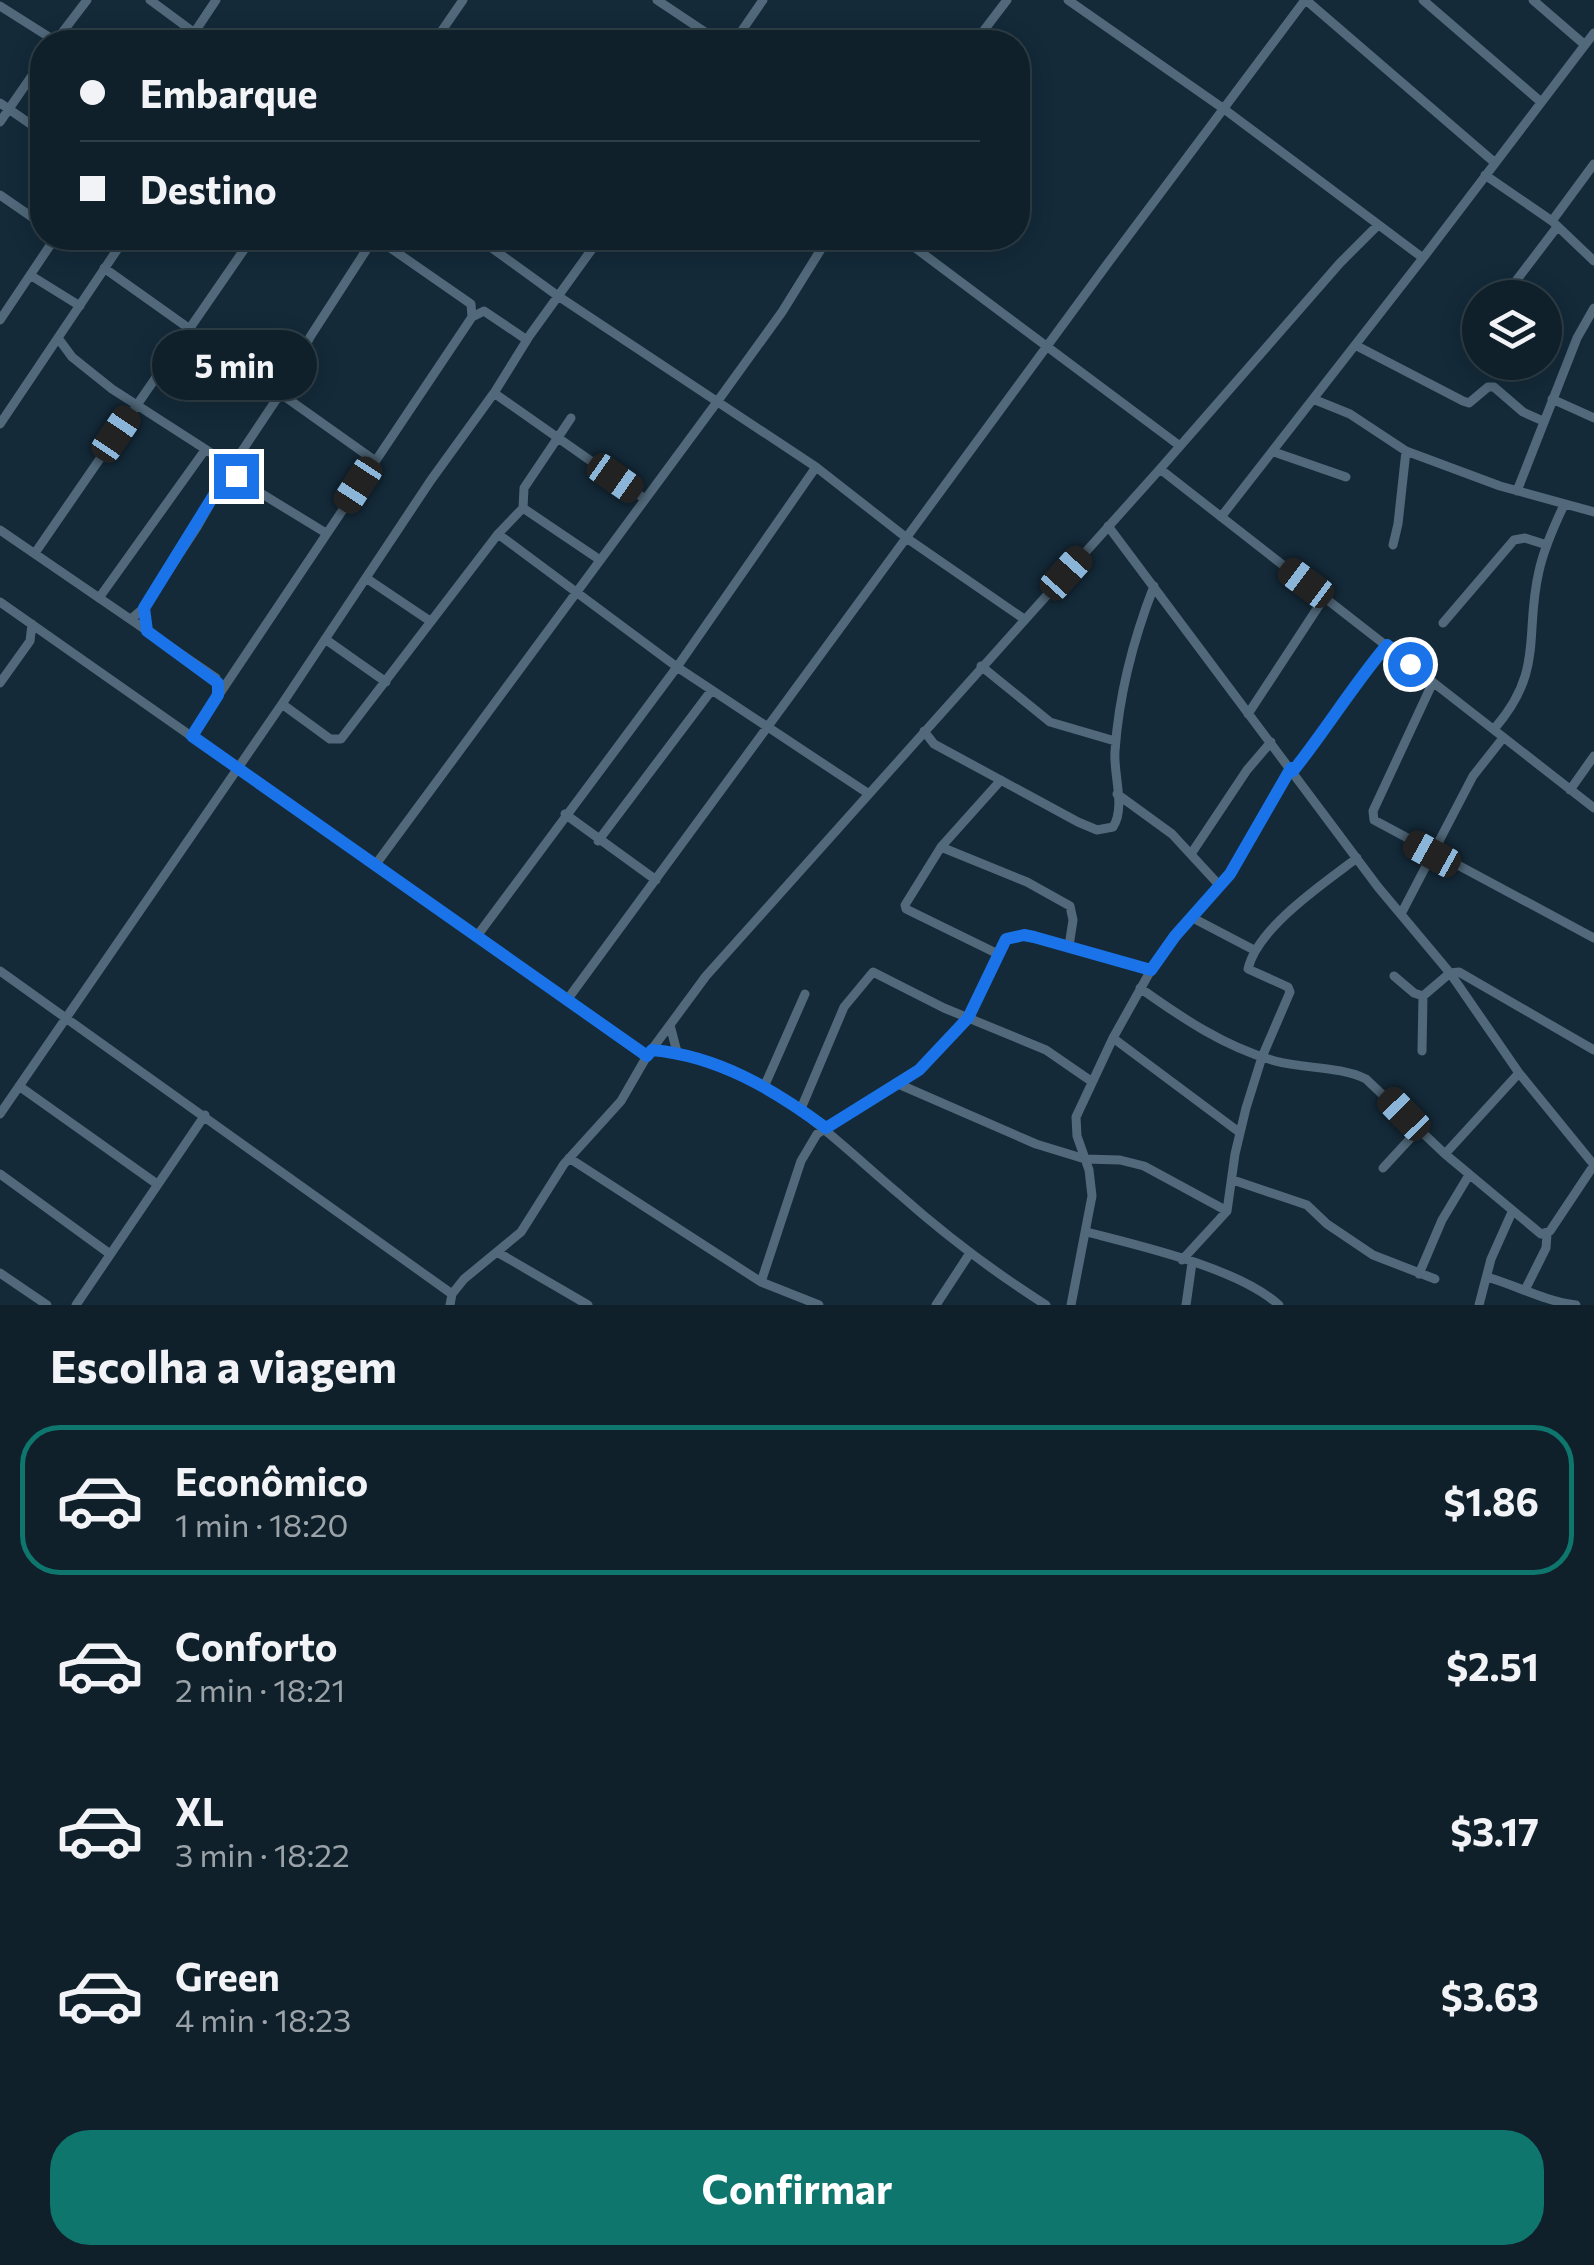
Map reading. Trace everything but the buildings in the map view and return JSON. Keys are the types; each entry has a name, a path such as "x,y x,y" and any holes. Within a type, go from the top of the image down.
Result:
{"street":[{"path":"65,30 87,0"},
{"path":"150,0 190,30"},
{"path":"196,30 216,0"},
{"path":"442,30 462,0"},
{"path":"657,0 702,30"},
{"path":"742,30 763,0"},
{"path":"984,30 1008,0"},
{"path":"1068,0 1423,258"},
{"path":"1289,0 1303,3 1494,162"},
{"path":"1422,0 1541,102"},
{"path":"1532,0 1585,44"},
{"path":"568,1000 592,962 768,730 1046,347 1303,3"},
{"path":"0,6 37,30"},
{"path":"1221,516 1594,33"},
{"path":"0,122 4,106 30,75"},
{"path":"4,106 30,124"},
{"path":"1516,280 1594,164"},
{"path":"1485,175 1555,224 1594,261"},
{"path":"0,195 30,216"},
{"path":"0,971 204,1115 451,1299 521,1232 570,1158 610,1116 706,976 1340,262 1377,226"},
{"path":"0,320 48,250"},
{"path":"0,424 117,250"},
{"path":"35,553 244,250"},
{"path":"131,619 144,608 367,250"},
{"path":"392,250 471,304 472,317"},
{"path":"495,250 816,466 908,538 1024,619"},
{"path":"0,1114 494,393 526,340 591,250"},
{"path":"376,864 717,402 782,312 821,250"},
{"path":"918,250 1180,446"},
{"path":"104,268 374,460"},
{"path":"30,275 80,306"},
{"path":"0,294 12,301"},
{"path":"1517,492 1576,338 1594,308"},
{"path":"192,736 472,317 484,311 526,340"},
{"path":"58,338 86,370 205,450 249,486 326,534"},
{"path":"1355,345 1463,402 1470,403 1488,386 1494,387 1513,406 1543,422"},
{"path":"494,393 644,499"},
{"path":"1552,398 1594,418"},
{"path":"1313,399 1350,414 1406,451 1517,492 1594,512"},
{"path":"282,704 337,741 498,534 523,508 524,488 571,418"},
{"path":"99,598 205,450"},
{"path":"1393,544 1406,451"},
{"path":"1274,452 1346,477"},
{"path":"477,936 676,667 816,466"},
{"path":"1160,469 1594,808"},
{"path":"1496,728 1532,661 1536,590 1547,545 1564,505"},
{"path":"523,508 600,560"},
{"path":"1108,526 1357,858 1450,974 1519,1073 1594,1165 1547,1234 1546,1248 1526,1288"},
{"path":"0,530 216,678 218,695"},
{"path":"498,534 676,667 869,794"},
{"path":"1443,623 1514,540 1526,538 1547,545"},
{"path":"366,578 430,620"},
{"path":"924,730 934,744 1024,796 1097,830 1106,830 1117,820 1113,768 1129,656 1154,586"},
{"path":"1248,714 1324,598"},
{"path":"0,602 568,1000 650,1053 678,1052 714,1061 826,1128 970,1253 1046,1305"},
{"path":"144,608 147,631"},
{"path":"0,684 30,641 32,624"},
{"path":"30,641 48,635"},
{"path":"325,639 386,682"},
{"path":"1070,1305 1092,1196 1076,1117 1092,1081 1151,970 1239,860 1292,769 1387,645"},
{"path":"981,666 1050,722 1115,741"},
{"path":"216,678 234,673"},
{"path":"1433,682 1371,816 1380,826 1594,938"},
{"path":"598,841 711,691"},
{"path":"1401,914 1473,776 1504,738"},
{"path":"1191,854 1247,770 1271,742"},
{"path":"1570,790 1594,756"},
{"path":"998,954 905,907 941,847 1001,780"},
{"path":"1117,794 1152,816 1220,886"},
{"path":"566,814 656,880"},
{"path":"941,847 1027,882 1070,906 1070,946"},
{"path":"1186,1305 1187,1262 1227,1211 1239,1132 1262,1057 1290,992 1288,986 1248,969 1254,950 1295,908 1357,858"},
{"path":"1191,916 1254,950"},
{"path":"761,1282 800,1161 818,1134 919,1070 968,1018 1006,939 1024,935 1151,970"},
{"path":"800,1111 844,1007 873,972 1046,1050 1092,1081"},
{"path":"1422,1052 1423,996 1458,972 1594,1050"},
{"path":"1394,976 1423,996"},
{"path":"1140,988 1192,1024 1262,1057 1356,1074 1377,1087 1512,1212 1541,1234 1547,1234"},
{"path":"764,1088 806,994"},
{"path":"670,1026 678,1052"},
{"path":"1113,1038 1239,1132"},
{"path":"1446,1154 1519,1073"},
{"path":"896,1083 1036,1144 1085,1160 1120,1160 1144,1166 1227,1211"},
{"path":"19,1086 157,1184"},
{"path":"76,1305 204,1115"},
{"path":"1383,1168 1419,1129"},
{"path":"570,1158 791,1300 819,1305"},
{"path":"0,1174 110,1254"},
{"path":"1419,1274 1442,1220 1469,1175"},
{"path":"1232,1180 1307,1206 1373,1255 1435,1279"},
{"path":"1479,1305 1492,1259 1512,1212"},
{"path":"1087,1232 1187,1262 1250,1286 1279,1305"},
{"path":"496,1252 588,1305"},
{"path":"936,1305 970,1253"},
{"path":"0,1273 47,1305"},
{"path":"1488,1277 1576,1305"}],"route":[{"path":"236,476 230,469 144,608 147,631 218,683 218,695 192,736 647,1056 652,1050 714,1061 826,1128 919,1070 968,1018 1006,939 1012,936 1034,937 1151,970 1191,916 1230,874 1291,768 1293,771 1387,645 1410,664"}]}
